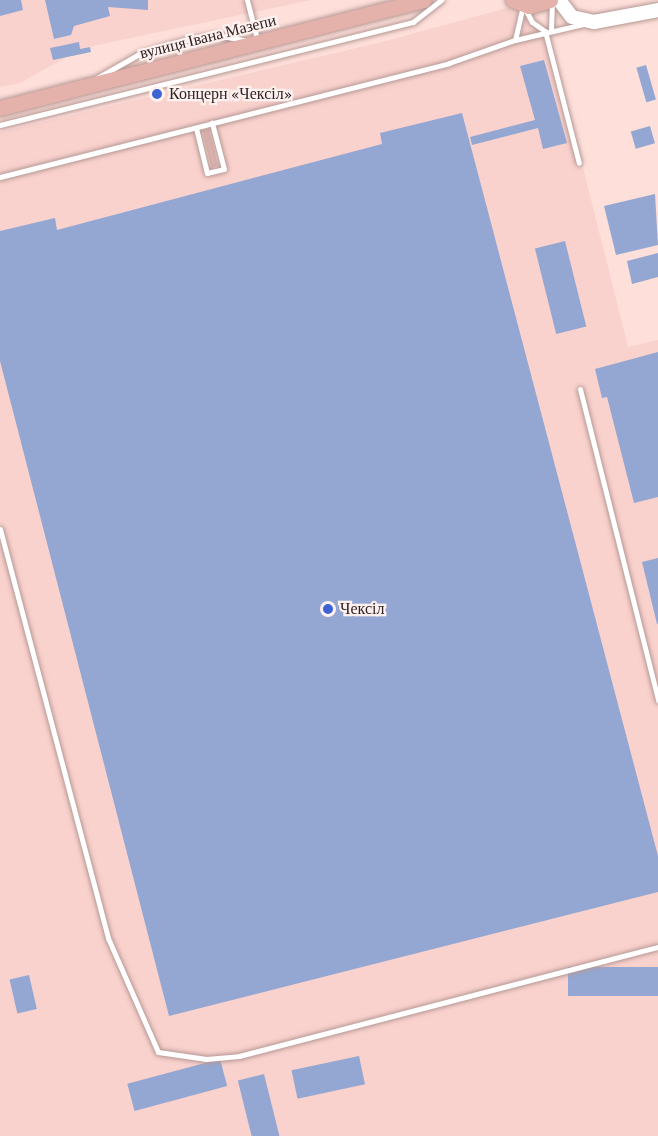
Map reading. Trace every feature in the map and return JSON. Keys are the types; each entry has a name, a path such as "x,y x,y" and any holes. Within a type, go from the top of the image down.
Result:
{"main road":[{"name":"вулиця Івана Мазепи","path":"0,108 258,44 423,0"},
{"path":"518,2 534,6 551,0"}],"street":[{"path":"559,0 572,17 594,22 658,10"}],"lane":[{"path":"83,87 139,54 186,40 224,35 258,44 247,0"},
{"path":"0,125 413,22 441,0"},
{"path":"551,0 548,31 579,163"},
{"path":"518,2 532,22 548,31"},
{"path":"515,40 518,2"},
{"path":"0,177 449,63 515,40 594,22"},
{"path":"196,128 207,173 224,169 212,123"},
{"path":"580,389 658,700"},
{"path":"0,529 108,938 158,1053 206,1059 238,1056 658,947"}],"shaded area":[{"path":"0,0 311,0 83,48 20,83 0,87"},
{"path":"507,8 550,36 628,347 658,340 658,1136 0,1136 0,132 386,41"},
{"path":"209,129 218,166 211,168 202,131"}],"building":[{"path":"0,0 21,0 23,10 0,16"},
{"path":"45,0 148,0 148,10 108,7 110,16 74,26 71,35 54,39"},
{"path":"79,42 80,49 90,47 91,52 53,60 50,48"},
{"path":"544,60 567,143 543,149 538,128 472,145 470,137 535,120 520,66"},
{"path":"646,65 656,100 646,102 636,68"},
{"name":"Чексіл","path":"462,113 658,856 658,892 169,1016 0,361 0,231 55,218 57,230 382,144 380,133"},
{"path":"650,126 655,143 636,149 631,132"},
{"path":"655,194 658,245 616,255 604,206"},
{"path":"565,241 586,326 556,334 535,248"},
{"path":"658,253 658,277 632,284 627,261"},
{"path":"658,352 658,497 634,503 607,397 602,398 595,369"},
{"path":"658,558 658,624 657,624 642,562"},
{"path":"568,967 658,967 658,996 568,996"},
{"path":"29,975 37,1009 17,1014 10,979"},
{"path":"359,1056 365,1084 298,1099 292,1070"},
{"path":"220,1059 227,1086 135,1111 127,1084"},
{"path":"264,1074 279,1136 252,1136 238,1081"}],"place":[{"name":"Концерн «Чексіл»","path":"157,94"},
{"name":"Чексіл","path":"328,609"}]}
